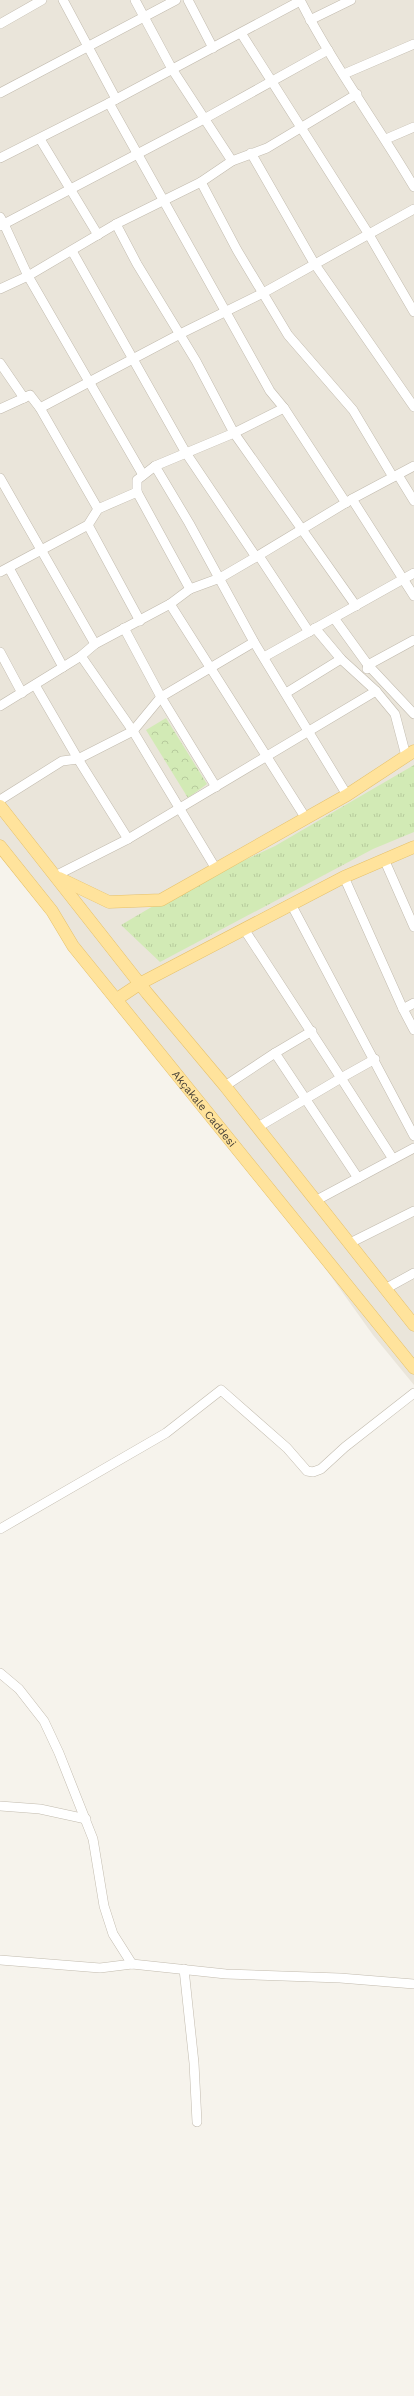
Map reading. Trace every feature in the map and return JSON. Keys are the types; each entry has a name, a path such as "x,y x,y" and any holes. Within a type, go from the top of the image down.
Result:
{"main road":[{"path":"55,876 109,902 160,900 305,817 347,795 410,754"},
{"path":"0,806 258,1127 414,1325"},
{"name":"Akçakale Caddesi","path":"0,846 52,911 74,946 414,1368"},
{"path":"117,999 141,983 291,904 344,877 414,847"}],"street":[{"path":"0,24 42,0"},
{"path":"63,0 88,46 136,153 270,391 284,408 404,579 414,596"},
{"path":"135,0 172,69 232,161"},
{"path":"0,93 176,0"},
{"path":"188,0 213,48"},
{"path":"1,154 40,139 213,48 300,0 328,50 386,139 414,187"},
{"path":"310,20 351,0"},
{"path":"241,33 368,234 414,312"},
{"path":"344,74 414,44"},
{"path":"143,475 28,276 1,222 71,190 136,153 204,119 328,50"},
{"path":"0,289 28,276 116,224 200,182 232,161 267,148 356,94"},
{"path":"386,139 414,127"},
{"path":"40,139 98,235"},
{"path":"251,154 314,264 414,407"},
{"path":"200,182 262,293 288,335 353,410 395,476 414,501"},
{"path":"40,408 90,383 180,334 262,293 414,209"},
{"path":"116,224 137,264 180,334 234,433 356,606"},
{"path":"72,251 186,452 257,557 312,630 376,691 395,714 410,754"},
{"path":"0,363 24,398"},
{"path":"0,410 30,396 40,408 98,509"},
{"path":"190,589 137,492 137,480 155,466 234,433 284,408"},
{"path":"155,466 220,578 254,642 347,795"},
{"path":"0,706 81,656 95,644 170,604 190,589 220,578 349,501 414,466"},
{"path":"0,478 95,644"},
{"path":"0,572 42,551 88,525 98,509 137,492"},
{"path":"88,525 140,621"},
{"path":"9,568 64,667"},
{"path":"264,657 414,573"},
{"path":"170,604 305,817"},
{"path":"334,618 368,665 414,714"},
{"path":"124,628 162,697 216,787"},
{"path":"363,679 368,665 414,640"},
{"path":"0,800 62,762 78,759 133,731 162,697 254,642"},
{"path":"0,652 22,693"},
{"path":"81,656 133,731 216,869"},
{"path":"286,694 341,659"},
{"path":"35,685 78,759 128,839"},
{"path":"55,876 128,839 376,691"},
{"path":"384,859 414,927"},
{"path":"344,877 403,1009 414,1030"},
{"path":"291,904 375,1059 414,1136"},
{"path":"244,929 312,1031 393,1159"},
{"path":"403,1009 414,1003"},
{"path":"225,1086 312,1031"},
{"path":"275,1053 358,1178"},
{"path":"258,1127 375,1059"},
{"path":"315,1201 414,1148"},
{"path":"350,1243 414,1211"},
{"path":"385,1289 414,1272"},
{"path":"0,1529 166,1433 221,1390 287,1448 307,1470 314,1472 321,1470 345,1447 414,1393"},
{"path":"0,1673 19,1689 44,1721 86,1819 93,1839 104,1906 113,1934 132,1964"},
{"path":"0,1806 40,1809 86,1819"},
{"path":"0,1960 100,1968 132,1964 184,1969 414,1984"},
{"path":"184,1969 194,2063 196,2122"}],"shaded area":[{"path":"0,0 414,0 414,1385 373,1335 252,1166 0,856"}],"green space":[{"path":"166,718 207,784 188,798 146,730"},
{"path":"414,765 414,832 373,849 160,962 121,925 182,889 275,846"}]}
